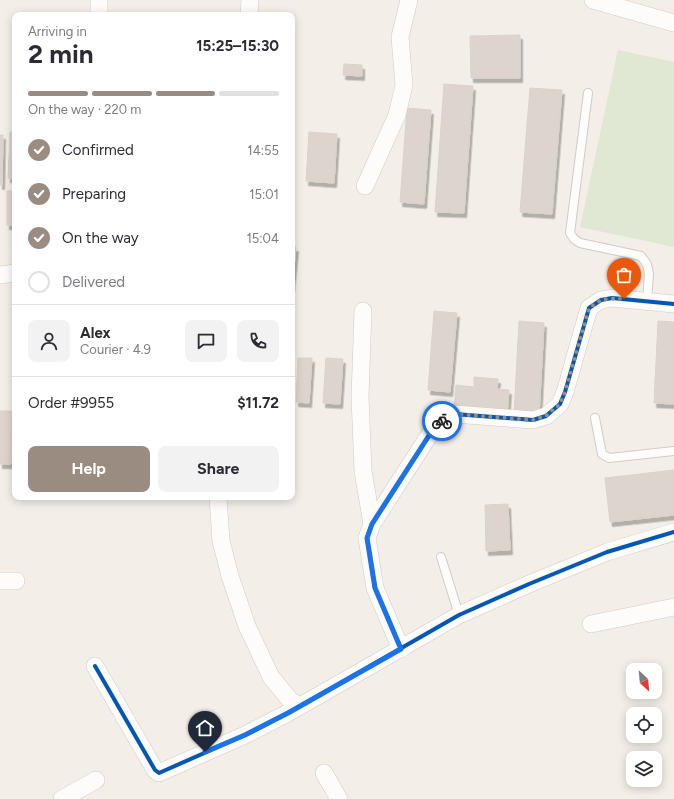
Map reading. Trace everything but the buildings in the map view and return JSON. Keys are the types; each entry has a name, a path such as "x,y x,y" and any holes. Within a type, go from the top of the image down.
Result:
{"street":[{"path":"99,0 99,12"},
{"path":"248,12 250,0"},
{"path":"365,186 397,115 404,85 400,37 409,0"},
{"path":"593,0 674,23"},
{"path":"0,276 12,274"},
{"path":"401,649 375,588 367,538 372,524 430,434 445,418 454,414 533,420 546,416 560,404 565,392 589,308 601,300 612,298 674,304"},
{"path":"364,311 360,397 363,471 372,524"},
{"path":"218,500 221,541 230,576 247,626 271,677 290,700 300,706"},
{"path":"95,666 155,770 159,773 245,735 300,706 460,615 529,584 607,552 674,532"},
{"path":"591,624 674,606"},
{"path":"324,773 339,799"},
{"path":"62,799 96,780"}],"lane":[{"path":"588,93 570,233 574,239 580,243 641,256 647,264 649,274 647,302"},
{"path":"595,418 602,454 609,458 674,451"},
{"path":"441,558 460,615"}],"green space":[{"path":"618,50 674,62 674,247 580,227"}],"cycle path":[{"path":"401,649 375,588 367,538 372,524 430,434 445,418 454,414 533,420 546,416 560,404 565,392 589,308 601,300 612,298 674,304"},
{"path":"95,666 155,770 159,773 245,735 288,713 459,615 607,552 674,532"}],"way so far":[{"path":"442,421 454,414 533,420 546,416 560,404 565,392 589,308 601,300 612,298 624,299"}],"route":[{"path":"205,752 245,735 288,713 324,694 401,649 375,588 367,538 372,524 430,434 442,421"}]}
